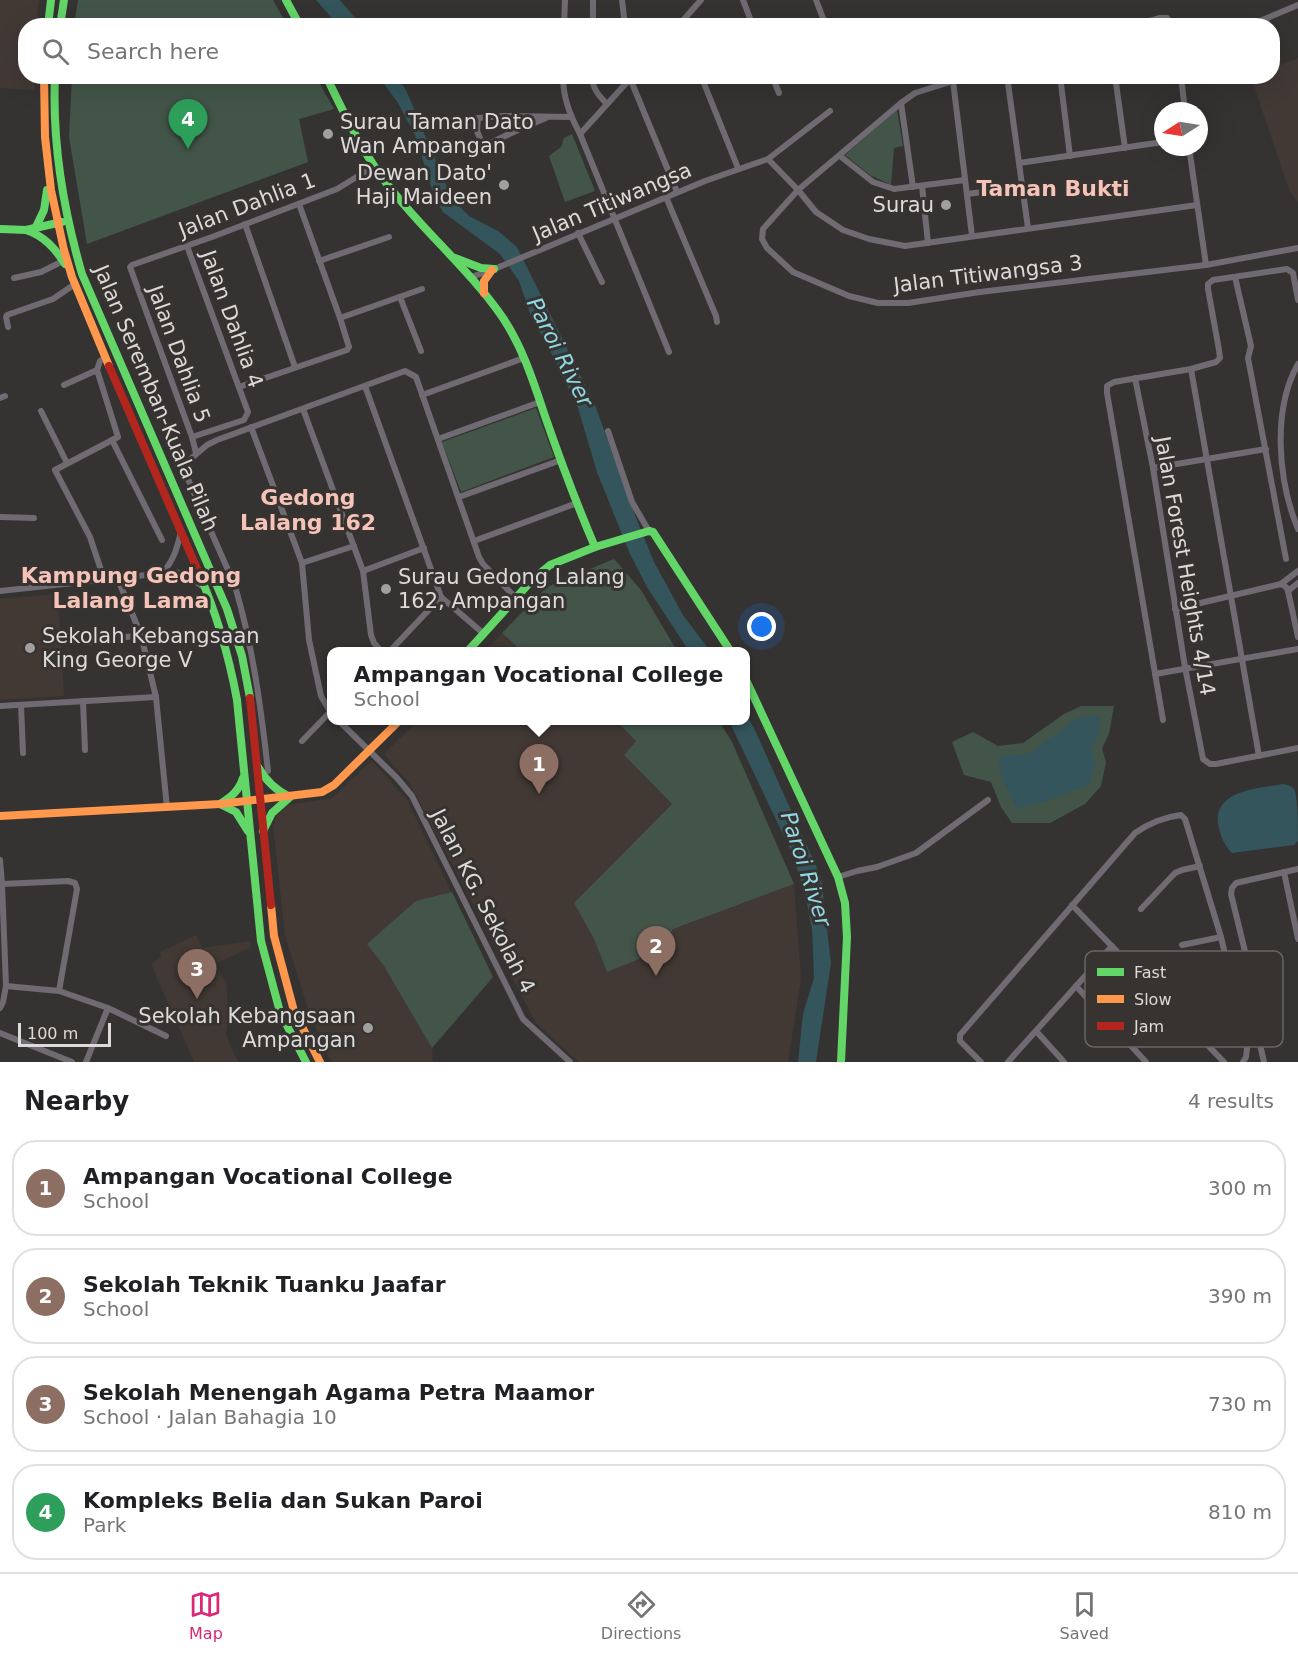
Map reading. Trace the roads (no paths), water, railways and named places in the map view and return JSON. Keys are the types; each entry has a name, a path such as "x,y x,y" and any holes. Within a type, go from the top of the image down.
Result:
{"main road":[{"path":"49,18 51,0"},
{"path":"61,18 64,0"},
{"path":"286,0 296,18"},
{"name":"Jalan Seremban-Kuala Pilah","path":"44,84 46,144 51,190 74,281 207,591 230,663 237,700 261,940 280,1012 306,1062"},
{"name":"Jalan Seremban-Kuala Pilah","path":"55,84 56,155 74,248 92,299 227,609 242,656 250,700 274,936 294,1011 320,1062"},
{"path":"330,84 373,167 471,277 515,339 595,547"},
{"path":"30,229 43,215 46,204 46,144"},
{"path":"0,229 30,229 68,221"},
{"path":"30,229 52,244 74,281"},
{"path":"452,256 481,268 493,269"},
{"path":"484,293 484,281 493,269"},
{"path":"92,299 88,302 97,325 95,333"},
{"path":"471,647 550,565 595,547 645,532 653,532 728,647"},
{"path":"750,689 838,877 844,903 847,937 842,1062"},
{"path":"0,816 220,804 322,792 334,785 395,725"},
{"path":"256,764 268,784 277,792 290,796"},
{"path":"220,804 233,796 241,787 244,772"},
{"path":"263,831 272,813 290,796"},
{"path":"220,804 236,812 251,837"}],"street":[{"path":"564,18 565,0"},
{"path":"592,18 593,0"},
{"path":"622,0 623,18"},
{"path":"686,18 701,0"},
{"path":"743,0 750,18"},
{"path":"816,0 823,18"},
{"path":"1267,18 1298,5"},
{"path":"563,84 571,117 669,352"},
{"path":"593,84 599,96 607,104"},
{"path":"580,134 625,84"},
{"path":"633,84 678,192"},
{"path":"705,84 738,168"},
{"path":"775,84 779,93"},
{"path":"798,190 901,103 915,93 944,84"},
{"path":"953,84 972,236"},
{"path":"1008,84 1028,228"},
{"path":"1061,84 1070,156"},
{"path":"1116,84 1125,148"},
{"path":"1182,84 1184,102"},
{"path":"901,103 912,187"},
{"path":"830,111 768,159 816,212 843,230 869,239 905,246 1197,205"},
{"path":"457,122 504,116 571,117"},
{"path":"478,118 477,131 482,143"},
{"path":"466,153 482,143 488,144 546,118"},
{"path":"1019,163 1154,143"},
{"path":"840,156 873,182 894,189 965,180"},
{"path":"1190,156 1206,265"},
{"name":"Jalan Titiwangsa","path":"471,277 738,168 768,159"},
{"name":"Jalan Dahlia 1","path":"130,267 337,189 373,167"},
{"path":"922,186 928,243"},
{"path":"967,194 1022,187"},
{"name":"Jalan Titiwangsa 3","path":"798,190 763,229 762,239 767,248 793,272 849,296 878,303 908,303 980,292 1206,265 1298,248"},
{"path":"666,197 717,322"},
{"path":"239,387 347,350 349,347 299,204"},
{"path":"245,224 295,367"},
{"path":"578,233 602,282"},
{"path":"320,261 389,237"},
{"name":"Jalan Dahlia 4","path":"187,246 248,412 244,420 192,437"},
{"path":"14,278 41,272 63,261"},
{"name":"Jalan Dahlia 5","path":"130,267 196,453"},
{"path":"1163,720 1107,386 1114,382 1191,369 1216,362 1220,358 1208,289 1208,284 1213,280 1287,269 1293,273 1298,300"},
{"path":"1235,277 1251,346 1248,358 1286,559"},
{"path":"8,327 7,315 53,299 74,281"},
{"path":"340,318 422,289"},
{"path":"400,297 420,351"},
{"path":"105,357 100,361 97,370 115,438 162,540"},
{"path":"422,395 524,358"},
{"path":"1298,364 1286,395 1281,422 1281,439 1285,488 1298,529"},
{"path":"1191,369 1259,756 1298,748"},
{"path":"64,385 97,370"},
{"path":"268,771 253,657 235,586 184,470 186,462 196,453 217,440 405,371 416,377 483,564 516,598"},
{"name":"Jalan Forest Heights 4/14","path":"1136,378 1203,759 1210,764 1216,764 1259,756"},
{"path":"365,386 441,597 484,634"},
{"path":"438,439 540,402"},
{"path":"303,408 363,570 371,635 378,647"},
{"path":"41,411 67,463"},
{"path":"251,427 302,564 309,640 321,696 327,706"},
{"path":"608,431 632,502 645,532"},
{"path":"104,579 90,537 55,470 115,438"},
{"path":"1153,468 1266,449"},
{"path":"459,497 561,460"},
{"path":"474,541 577,503"},
{"path":"0,517 34,518"},
{"path":"163,572 177,550 181,530"},
{"path":"302,564 354,546"},
{"path":"363,570 424,548"},
{"path":"0,591 163,572 186,574 207,591"},
{"path":"1175,609 1281,584 1297,572"},
{"path":"117,578 141,635 156,697 167,807"},
{"path":"1281,584 1288,591 1298,637"},
{"path":"1288,591 1298,584"},
{"path":"393,647 441,597"},
{"path":"227,609 240,604"},
{"path":"90,642 141,635"},
{"path":"1155,674 1298,649"},
{"path":"0,706 156,697"},
{"path":"83,701 85,750"},
{"path":"21,705 22,753"},
{"path":"302,741 327,716"},
{"name":"Jalan KG. Sekolah 4","path":"343,725 412,796 523,1019 570,1062"},
{"path":"838,877 877,867 916,853 988,800"},
{"path":"981,1062 960,1041 960,1035 1135,833 1146,826 1173,816 1180,815 1185,819 1224,951"},
{"path":"0,860 6,986 0,1008"},
{"path":"1141,909 1175,873 1200,866"},
{"path":"1245,951 1231,894 1232,888 1236,884 1298,869"},
{"path":"1284,872 1298,939"},
{"path":"2,884 68,881 75,883 77,889 58,991"},
{"path":"1072,905 1117,951"},
{"path":"1182,945 1221,937"},
{"path":"1108,951 1112,946"},
{"path":"1008,1062 1085,976"},
{"path":"6,986 58,991 108,1008 166,1036"},
{"path":"1076,986 1085,996"},
{"path":"86,1062 108,1008"},
{"path":"1036,1031 1065,1062"},
{"path":"0,1034 72,1062"},
{"path":"1132,1047 1146,1062"},
{"path":"1210,1047 1224,1062"},
{"path":"1243,1062 1247,1047"},
{"path":"1261,1047 1264,1062"}],"water":[{"path":"316,0 340,0 355,18 332,18"},
{"name":"Paroi River","path":"384,84 402,84 406,90 452,199 469,216 498,231 517,247 595,405 654,562 683,615 707,647 686,647 647,587 630,554 597,472 578,408 531,316 519,281 500,254 443,212 434,196 415,135 398,103"},
{"path":"1100,716 1099,735 1091,747 1096,763 1089,785 1017,809 1002,778 998,757 1031,753 1078,718"},
{"name":"Paroi River","path":"750,721 821,877 831,963 816,1062 798,1062 803,1014 814,978 812,929 805,893 792,853 731,725 750,725"},
{"path":"1283,784 1292,787 1295,791 1298,841 1294,845 1232,853 1223,840 1218,824 1218,813 1223,804 1230,797 1251,789"}],"place":[{"name":"Surau Taman Dato Wan Ampangan","path":"328,134"},
{"name":"Kompleks Belia dan Sukan Paroi","path":"188,149"},
{"name":"Dewan Dato' Haji Maideen","path":"504,185"},
{"name":"Surau","path":"946,205"},
{"name":"Surau Gedong Lalang 162, Ampangan","path":"386,589"},
{"name":"Sekolah Kebangsaan King George V","path":"30,648"},
{"name":"Ampangan Vocational College","path":"539,794"},
{"name":"Sekolah Teknik Tuanku Jaafar","path":"656,976"},
{"name":"Sekolah Menengah Agama Petra Maamor","path":"197,999"},
{"name":"Sekolah Kebangsaan Ampangan","path":"368,1028"}],"district":[{"name":"Taman Bukti","path":"1053,188"},
{"name":"Gedong Lalang 162","path":"308,510"},
{"name":"Kampung Gedong Lalang Lama","path":"131,588"}]}
